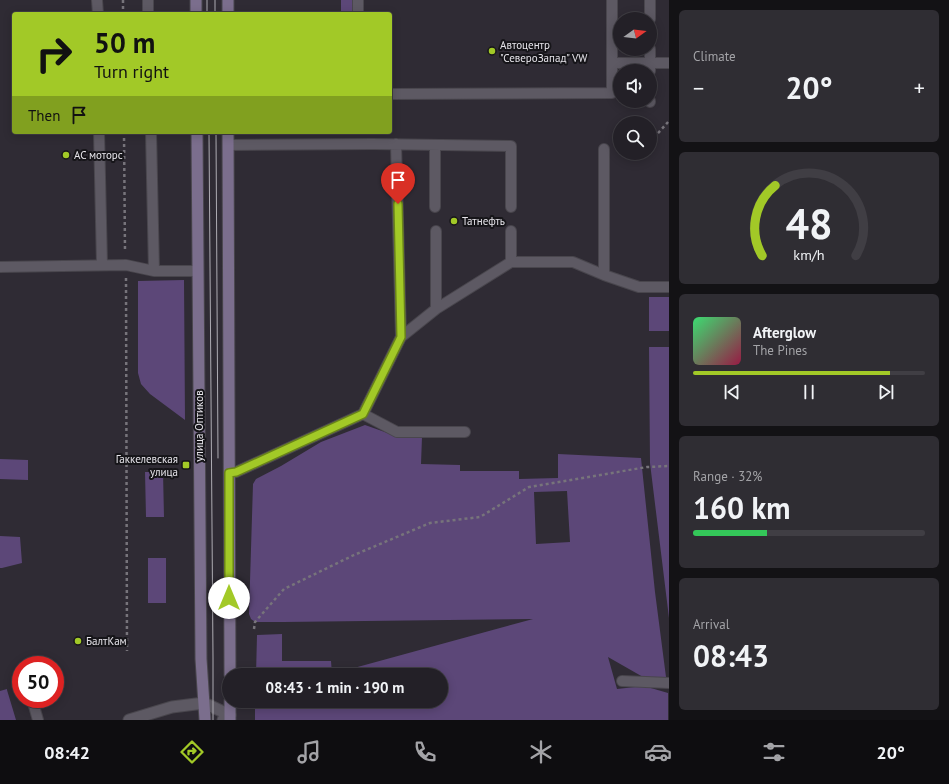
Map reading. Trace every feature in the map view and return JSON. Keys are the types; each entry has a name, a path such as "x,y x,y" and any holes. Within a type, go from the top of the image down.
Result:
{"main road":[{"path":"196,0 196,12"},
{"path":"228,0 228,12"},
{"name":"улица Оптиков","path":"197,134 201,658 205,720"},
{"path":"228,134 230,668"},
{"path":"228,718 229,708"}],"street":[{"path":"129,720 172,707 204,703 228,718"}],"lane":[{"path":"97,0 98,12"},
{"path":"148,0 148,12"},
{"path":"358,0 358,12"},
{"path":"392,94 612,93 612,0"},
{"path":"650,0 650,12"},
{"path":"612,63 622,64"},
{"path":"657,66 669,63"},
{"path":"99,134 102,265"},
{"path":"151,134 154,271"},
{"path":"396,144 401,337"},
{"path":"228,145 435,144 511,146 511,207"},
{"path":"435,144 435,207"},
{"path":"604,149 604,275"},
{"path":"436,231 436,309"},
{"path":"511,231 511,262"},
{"path":"229,473 236,472 363,414 401,337 436,309 511,262 574,262 604,275 639,287 669,287"},
{"path":"0,267 126,265 154,271 198,271"},
{"path":"363,414 397,432 466,432"},
{"path":"622,682 669,683"},
{"path":"35,708 38,720"}],"path":[{"path":"123,0 123,12"},
{"path":"657,134 669,121"},
{"path":"124,134 126,265 127,651"},
{"path":"254,629 255,622 284,589 354,554 430,524 480,517 529,487 647,467 669,466"}],"shaded area":[{"path":"341,0 354,0 354,12 341,12"},
{"path":"184,280 185,420 150,394 141,384 138,373 138,281"},
{"path":"649,297 669,297 669,331 649,331"},
{"path":"649,347 669,347 669,618 650,463"},
{"path":"365,425 399,437 422,437 421,464 460,465 460,471 519,471 519,479 558,478 558,454 641,458 655,592 666,677 643,677 608,657 617,689 644,686 668,693 668,720 255,720 255,708 448,708 448,668 354,668 533,619 255,622 251,619 249,614 253,484 256,479 321,442","holes":["567,491 570,542 536,544 534,492"]},
{"path":"0,459 28,460 28,480 0,479"},
{"path":"145,472 163,472 164,517 146,517"},
{"path":"0,536 20,537 22,563 0,568"},
{"path":"148,558 166,558 166,603 148,603"},
{"path":"282,634 282,661 331,661 332,668 256,668 257,635"},
{"path":"7,689 16,720 0,720 0,691"}],"tram line":[{"path":"207,0 207,12"},
{"path":"215,0 215,12"},
{"path":"209,134 213,720"},
{"path":"216,134 218,458"}],"place":[{"name":"Автоцентр \"СевероЗапад\" VW","path":"492,51"},
{"name":"АС моторс","path":"66,155"},
{"name":"Татнефть","path":"454,221"},
{"name":"Гаккелевская улица","path":"186,465"},
{"name":"БалтКам","path":"78,641"}],"route":[{"path":"229,598 229,473 236,472 363,414 401,337 398,204"}]}
